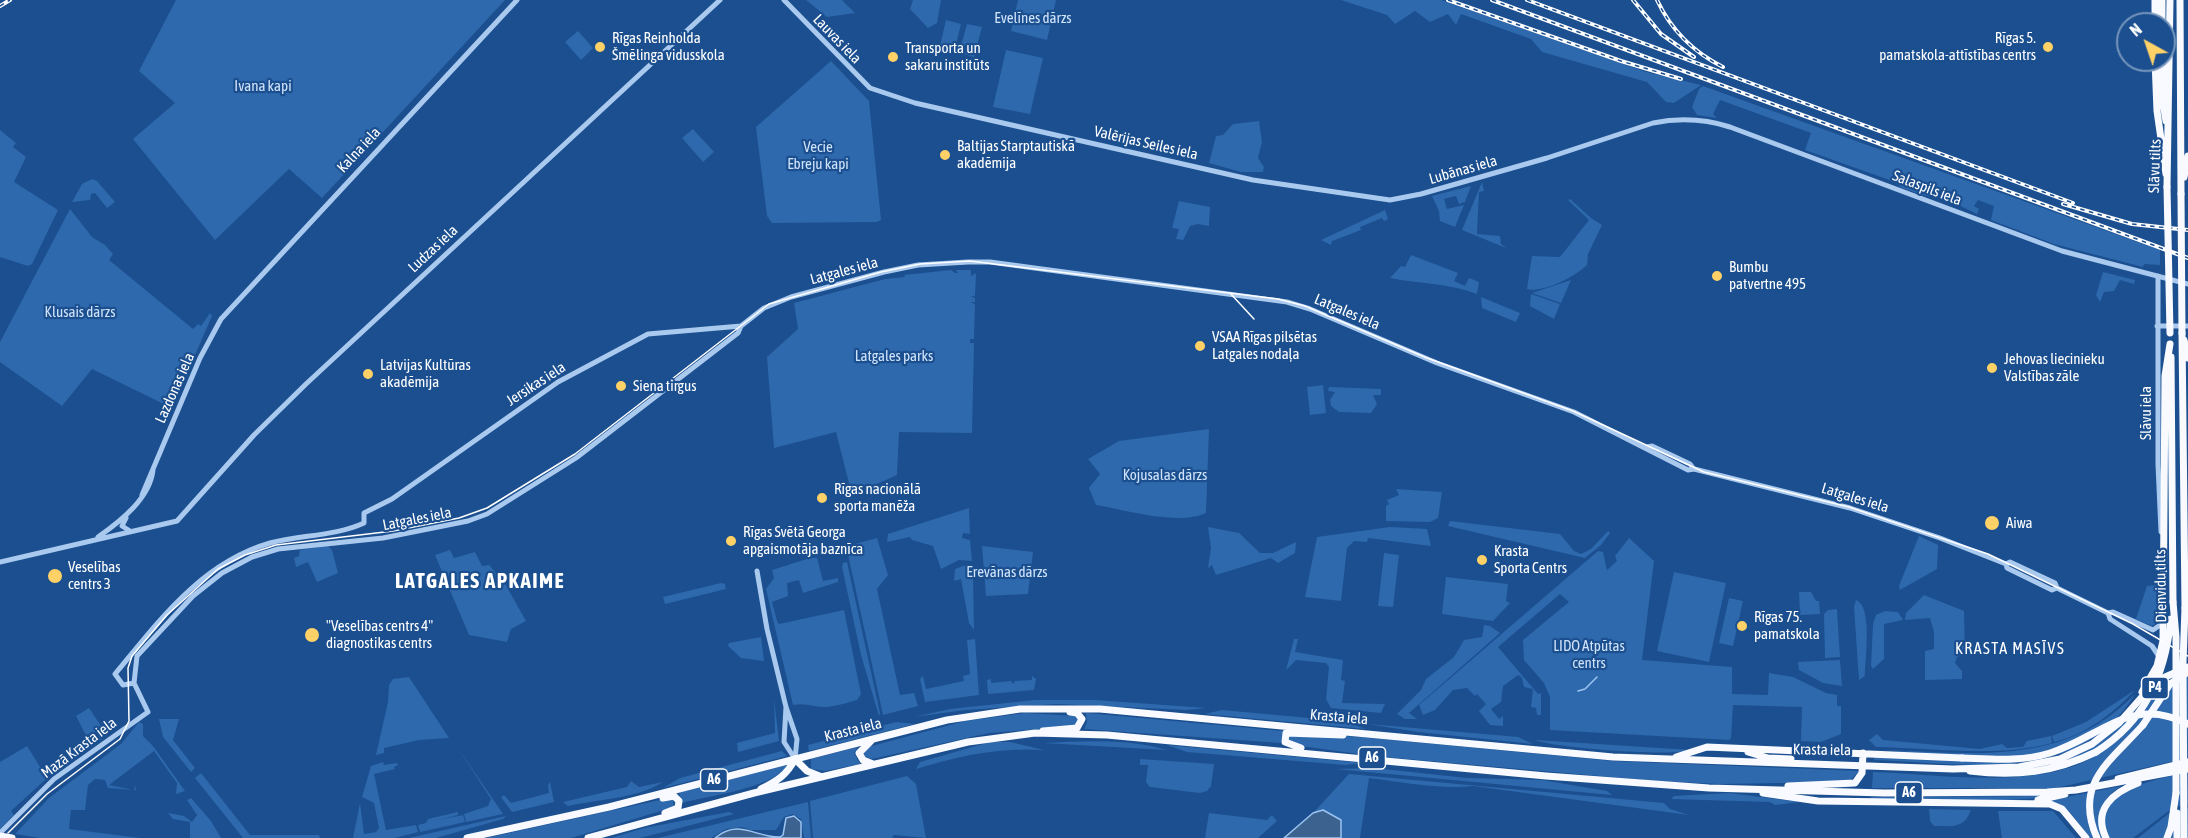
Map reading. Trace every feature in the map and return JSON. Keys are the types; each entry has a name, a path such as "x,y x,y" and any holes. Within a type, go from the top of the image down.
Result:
{"highway":[{"name":"Slāvu tilts","path":"2169,333 2170,0"},
{"name":"Slāvu tilts","path":"2180,0 2182,333"},
{"path":"2155,72 2157,111 2168,187"},
{"path":"2162,72 2162,97 2169,139"},
{"path":"2181,194 2188,156"},
{"name":"Dienvidu tilts","path":"2169,333 2173,374 2173,602 2176,637 2177,838"},
{"path":"2182,333 2188,358"},
{"name":"Dienvidu tilts","path":"2182,333 2186,608 2183,663 2184,838"},
{"path":"2138,699 2160,658 2166,521 2165,376 2170,344"},
{"name":"P4","path":"1953,768 1987,773 2044,772 2071,764 2096,752 2122,733 2151,697 2164,663 2173,602"},
{"path":"2163,605 2165,617 2169,622 2178,625 2188,621"},
{"path":"2186,608 2188,641"},
{"name":"Krasta iela","path":"467,838 633,801 967,716 1041,709 1100,709 1613,757 1953,768 2032,766 2060,759 2104,736 2162,676 2188,667"},
{"path":"2103,837 2090,815 2093,785 2105,763 2143,725 2170,684 2188,672"},
{"path":"1035,733 1056,728 1077,728 1083,721 1077,713 1041,709"},
{"path":"1667,759 1707,747 2007,759 2042,755 2067,746 2121,718 2139,714 2165,715 2188,724"},
{"path":"1348,756 1291,746 1285,742 1284,736 1291,732 1333,735 1360,733"},
{"name":"A6","path":"588,838 754,793 873,764 969,742 1035,733 1107,735 1655,786 1743,789 1884,793 2076,790 2188,769"},
{"path":"873,739 859,753 863,760 873,764"},
{"path":"1735,748 1768,758 1814,763"},
{"path":"1743,789 1851,784 1860,777 1863,753"},
{"path":"754,793 780,780 790,771 795,759 807,771 823,777"},
{"path":"2101,784 2188,762"},
{"path":"2103,837 2101,818 2110,798 2124,788 2158,775"},
{"path":"1743,789 1818,801 2057,806 2086,838"},
{"path":"2015,804 2052,798 2076,790"},
{"path":"2167,838 2176,793"},
{"name":"A6","path":"619,830 628,824 674,810 679,806 674,796 633,801"},
{"path":"1,834 13,838"}],"street":[{"name":"Kalna iela","path":"221,319 517,0"},
{"name":"Ludzas iela","path":"130,531 171,524 180,518 249,441 306,384 720,0"},
{"name":"Lauvas iela","path":"784,0 854,74 877,92"},
{"name":"Valērijas Seiles iela","path":"877,92 1000,123 1269,182"},
{"name":"Salaspils iela","path":"1659,122 1683,120 1716,123 2053,248 2188,284"},
{"name":"Lubānas iela","path":"1269,182 1397,200 1546,158 1659,122"},
{"name":"Latgales iela","path":"364,523 271,543 224,562 204,576 166,614 115,674 123,685 134,684 135,661 147,643 193,596 222,573 252,558 298,545 383,538 417,532 468,521 501,507 576,458 738,333 741,326 764,308 791,297 884,272 918,266 990,262 1287,302 1437,363 1574,412 1647,447 1652,446 1690,464 1694,469 1844,506 1940,538 2006,564 2010,562 2055,583 2057,588 2108,613 2113,612 2153,630 2163,623"},
{"name":"Slāvu iela","path":"2158,276 2159,510 2163,551"},
{"name":"Lazdonas iela","path":"97,538 132,509 142,495 200,358 221,319"},
{"name":"Jersikas iela","path":"364,523 364,513 392,499 558,382 648,334 741,326"},
{"path":"2157,326 2188,326"},
{"path":"130,531 122,526 132,509"},
{"path":"0,562 130,531"},
{"path":"757,571 761,602 786,707 797,739 795,759"},
{"name":"Latgales iela","path":"2108,613 2110,619 2152,646 2160,658"},
{"name":"Mazā Krasta iela","path":"1,834 54,779 148,712 134,684"},
{"path":"786,707 784,742 795,759"}],"green space":[{"name":"Ivana kapi","path":"176,0 505,0 322,198 289,169 215,240 133,139 175,103 139,71"},
{"path":"806,0 842,0 855,13 827,17"},
{"path":"913,0 941,0 937,23 928,28 910,9"},
{"name":"Evelīnes dārzs","path":"1018,0 1056,0 1047,40 1011,31"},
{"path":"1341,0 1441,0 1646,72 1701,85 1674,103 1666,102 1647,82 1542,52 1531,39 1461,14 1456,25 1448,14 1430,22 1415,11 1395,24 1387,15"},
{"path":"946,20 961,24 954,53 939,50"},
{"path":"967,24 982,27 974,57 959,53"},
{"path":"578,31 593,48 581,60 565,42"},
{"path":"1006,50 1043,58 1030,114 993,107"},
{"name":"Vecie Ebreju kapi","path":"831,61 869,101 881,220 877,222 772,223 767,216 756,127"},
{"path":"1703,86 2160,250 2160,265 2144,264 2143,267 2054,244 1991,220 1994,206 1978,200 1974,206 1979,209 1977,214 1946,199 1926,196 1902,188 1895,182 1805,150 1811,133 1720,100 1713,114 1717,118 1697,115 1692,107 1699,89"},
{"path":"1259,121 1262,142 1258,158 1264,167 1263,172 1241,172 1209,163 1216,136 1223,135 1233,124"},
{"path":"693,129 714,152 703,162 682,138"},
{"path":"0,130 16,143 13,147 26,157 14,182 58,210 32,264 28,266 0,257"},
{"path":"92,179 97,181 115,202 107,208 95,193 91,194 90,200 72,202 82,184"},
{"path":"1482,182 1484,191 1479,192 1477,234 1500,236 1501,244 1506,248 1462,230"},
{"path":"1471,186 1465,202 1459,204 1456,196 1444,199 1447,209 1464,205 1455,227 1440,221 1439,211 1432,196"},
{"path":"1570,199 1602,225 1588,254 1587,265 1558,283 1541,289 1527,289 1532,256 1560,257 1589,220 1568,200"},
{"path":"1179,201 1210,207 1209,226 1198,224 1190,226 1183,240 1176,239 1179,229 1172,228"},
{"name":"Klusais dārzs","path":"70,209 92,237 105,245 113,254 109,260 193,329 198,324 201,326 210,313 212,316 172,408 92,369 62,406 0,362 0,342"},
{"path":"1385,210 1388,219 1384,221 1382,218 1360,227 1361,230 1332,241 1331,245 1321,240"},
{"path":"1411,255 1458,273 1454,281 1465,286 1469,278 1479,282 1477,294 1467,290 1390,278 1401,266 1405,267"},
{"name":"Latgales parks","path":"951,270 958,273 956,270 971,270 971,276 976,273 975,296 971,296 975,298 975,302 970,302 975,304 974,339 970,339 970,343 974,343 972,433 899,432 897,475 852,495 836,432 774,448 767,357 798,329 794,303 885,279 905,277 904,275"},
{"path":"2103,272 2135,280 2134,284 2120,280 2114,291 2104,292 2100,302 2096,295"},
{"path":"1571,280 1561,303 1532,293"},
{"path":"1531,294 1560,304 1554,319 1530,306"},
{"path":"1481,297 1520,313 1516,322 1482,308"},
{"path":"1323,385 1326,413 1310,415 1307,387"},
{"path":"1329,387 1381,389 1381,395 1373,395 1377,404 1371,413 1339,412 1331,406 1330,400 1335,392 1328,391"},
{"name":"Kojusalas dārzs","path":"1209,429 1206,513 1195,517 1167,518 1096,505 1089,488 1100,474 1088,459 1119,441"},
{"path":"1396,489 1442,492 1438,518 1430,522 1386,521 1386,506 1389,504 1387,500 1399,495"},
{"path":"969,508 970,534 963,533 962,538 970,540 972,561 959,560 941,569 933,546 912,540 910,537 887,542 888,534"},
{"path":"1450,521 1560,534 1574,551 1581,554 1591,549 1608,531 1610,533 1601,545 1585,558 1448,526"},
{"path":"1208,527 1239,533 1260,553 1273,553 1296,542 1295,553 1278,563 1271,558 1216,575 1212,565 1208,568 1211,548"},
{"path":"1390,527 1427,529 1431,546 1368,538 1367,542 1354,541 1347,548 1341,601 1305,597 1317,537"},
{"path":"1919,536 1938,545 1937,569 1900,590 1899,586"},
{"path":"877,538 888,575 877,589 900,695 914,693 918,706 883,715 847,550 848,546"},
{"name":"LIDO Atpūtas centrs","path":"1629,538 1654,561 1642,660 1732,667 1732,694 1768,695 1769,673 1793,677 1826,693 1837,695 1837,706 1841,706 1841,734 1821,742 1801,741 1802,707 1733,705 1729,740 1550,730 1550,697 1544,683 1524,660 1523,640 1569,602 1560,594 1498,647 1538,694 1541,693 1541,715 1537,715 1536,708 1531,707 1533,689 1524,687 1522,678 1518,675 1503,686 1501,702 1491,709 1499,719 1503,716 1503,726 1490,725 1479,711 1486,704 1477,694 1475,696 1467,688 1453,690 1435,710 1423,715 1419,705 1598,551 1603,552 1607,570 1617,561 1615,556"},
{"path":"328,546 332,550 338,573 317,582 308,562 296,567 294,558 299,556 300,550"},
{"name":"Erevānas dārzs","path":"982,546 1033,552 1028,594 986,596"},
{"path":"450,550 454,558 475,552 482,566 489,565 504,582 526,621 511,629 507,642 469,635 435,555"},
{"path":"1384,553 1399,555 1393,607 1378,606"},
{"path":"810,558 817,558 823,581 838,578 838,582 803,593 799,580 787,583 788,596 772,602 779,624 844,610 861,694 857,700 828,707 793,705 766,589 774,578 772,570"},
{"path":"847,562 879,716 861,655 842,567 843,563"},
{"path":"966,565 973,574 974,630 969,623 961,579 954,581 955,569"},
{"path":"1674,572 1726,583 1709,662 1657,651"},
{"path":"1446,577 1508,584 1506,601 1510,603 1493,621 1442,614"},
{"path":"725,584 726,589 665,604 663,597"},
{"path":"2159,585 2158,622 2152,626 2136,619 2147,586"},
{"path":"1799,592 1811,592 1816,601 1819,601 1820,614 1800,615"},
{"path":"1924,595 1964,611 1965,654 1957,657 1955,663 1962,671 1962,679 1925,680 1925,651 1934,649 1934,632 1930,618 1905,620 1906,613"},
{"path":"1729,598 1743,601 1733,646 1719,643"},
{"path":"1856,600 1865,612 1867,634 1865,676 1859,680 1854,607"},
{"path":"1837,609 1840,657 1825,658 1824,614 1828,610"},
{"path":"1885,611 1898,612 1903,620 1884,624 1884,659 1873,669 1871,666 1873,624 1876,615"},
{"path":"1484,625 1500,633 1409,713 1417,719 1405,719 1397,714 1421,690 1426,679 1454,657 1464,640 1482,637"},
{"path":"761,637 764,661 741,658 728,646 729,643"},
{"path":"975,639 979,695 925,702 920,679 923,676 926,689 964,681 963,676 970,674 967,640"},
{"path":"1294,639 1298,639 1295,652 1343,660 1341,680 1345,681 1342,703 1385,704 1381,713 1331,708 1326,699 1329,667 1326,663 1296,660 1286,670"},
{"path":"1840,660 1842,686 1823,683 1799,670 1798,662"},
{"path":"2180,672 2170,680 2145,727 2170,688 2188,673 2188,758 2056,788 1872,788 1873,772 1988,778 2047,773 2073,766 2097,755 2050,768 2018,770 2048,765 2089,749 2126,721 2154,688"},
{"path":"1032,676 1036,679 1034,690 988,694 987,680 991,679 991,683 1011,681 1013,684 1015,681 1032,680"},
{"path":"409,677 449,738 419,740 384,748 384,753 376,755 388,702 389,685 393,679"},
{"path":"2135,690 2118,707 2088,729 2054,742 2052,736 2086,722"},
{"path":"2135,694 2111,724 2083,744 2052,757 2018,763 1983,765 1874,760 1875,757 1962,755 1878,750 1981,753 2014,751 2046,745 2077,735 2107,718"},
{"path":"774,699 779,741 738,752 737,743 775,733"},
{"path":"1035,700 1095,700 1206,708 1187,710 1057,704 965,710 914,717 950,709"},
{"path":"89,708 107,735 92,747 76,716"},
{"path":"1222,710 1342,721 1366,729 1205,714"},
{"path":"1025,713 1075,716 1079,718 1078,726 989,733 872,759 865,757 862,752 868,747 965,721"},
{"path":"1086,713 1283,731 1281,743 1084,729 1087,722"},
{"path":"159,719 179,719 173,740 195,768 191,772 163,737"},
{"path":"139,722 143,724 143,736 153,746 185,791 176,794 177,783 154,751 109,785 133,790 108,788 105,780 95,779 88,785 85,810 71,810 69,829 140,838 40,838 15,834 49,798 121,744"},
{"path":"896,722 915,724 809,751 808,745"},
{"path":"1368,724 1518,737 1533,744 1418,732"},
{"path":"1293,733 1361,737 1613,761 1859,771 1851,780 1842,782 1719,784 1656,781 1373,756 1294,745 1288,741 1289,735"},
{"path":"1877,734 1883,740 1980,749 2002,744 2007,748 2023,747 2027,741 2051,736 2052,743 2031,748 1987,751 1876,747 1869,740"},
{"path":"1535,740 1691,750 1662,753 1613,751"},
{"path":"990,742 1010,742 1044,750 1027,749 979,754 916,769 920,762"},
{"path":"1121,742 1167,750 1043,743"},
{"path":"456,745 503,814 466,822 464,814 488,806 491,799"},
{"path":"1167,745 1363,763 1346,765 1187,752"},
{"path":"27,746 47,778 11,811 14,815 0,829 0,762"},
{"path":"858,747 854,753 860,764 825,771 811,769 811,759"},
{"path":"782,751 787,756 663,788 680,778"},
{"path":"1140,759 1214,764 1211,786 1207,791 1200,793 1150,787 1146,782 1148,765 1140,765"},
{"path":"383,762 384,765 397,763 398,765 394,767 395,769 374,774 386,830 416,825 418,832 395,838 353,838 360,803 364,834 376,832 379,828 374,803 362,797 371,766"},
{"path":"788,765 780,773 755,785 682,803 679,792"},
{"path":"1374,768 1467,778 1542,780 1607,791 1612,795 1336,769"},
{"path":"2188,772 2188,804 2174,807 2133,838 2090,838 2067,809 2047,801 2121,786 2109,796 2101,808 2099,829 2102,837 2105,813 2118,796 2153,780"},
{"path":"201,773 250,835 319,835 320,838 243,838 195,778"},
{"path":"1349,774 1664,803 1670,809 1689,815 1473,786 1435,786 1369,778 1360,838 1341,838 1341,822 1323,810 1313,813"},
{"path":"907,776 916,784 926,838 894,835 892,838 813,838 810,801"},
{"path":"631,781 639,787 663,782 641,792 617,798 568,806 563,802 627,787"},
{"path":"550,782 554,802 512,812 501,797 504,795 511,803 549,793"},
{"path":"1729,793 1800,802 1775,805 1770,802 1671,799 1674,796"},
{"path":"1871,797 2050,797 1999,801 1871,800"},
{"path":"191,798 211,821 221,838 190,838 190,822 173,819 168,813 184,816 192,822 197,815 187,800"},
{"path":"664,799 673,800 674,807 571,838 486,838"},
{"path":"808,802 811,838 804,838 801,819 793,814 784,817 776,830 750,830 742,827 726,829 711,838 658,838"},
{"path":"2188,808 2188,838 2138,838 2172,811"},
{"path":"1929,809 1971,810 1965,821 1957,825 1934,826 1930,821"},
{"path":"1998,811 2053,811 2076,838 2002,838"},
{"path":"458,812 458,815 438,820 463,815 465,822 420,832 418,825 426,823 428,819"},
{"path":"729,812 734,814 640,838 611,838 644,828"},
{"path":"1209,813 1267,820 1272,815 1277,821 1258,838 1205,838"},
{"path":"506,816 503,819 436,838 409,838"}],"shaded area":[{"path":"1323,810 1341,820 1341,838 1284,838 1313,813"},
{"path":"794,816 801,822 801,838 715,838 724,832 740,829 780,837 783,835 786,818"}],"waterway":[{"path":"1578,691 1585,689 1597,677"}],"tram line":[{"path":"8,833 47,794 120,739 129,721 128,668 132,656 167,615 218,569 245,555 276,545 393,531 459,518 487,508 575,454 769,304 881,272 920,264 970,261 1278,299 1305,306 1427,358 1573,411 1704,472 1849,507 1988,554 2133,624 2188,656"},
{"path":"1230,293 1254,319"}],"railway":[{"path":"0,6 10,0"},
{"path":"1448,0 1621,61 1681,79"},
{"path":"1492,0 2188,258"},
{"path":"1527,0 2073,203"},
{"path":"1633,0 1661,34 1694,57"},
{"path":"1657,0 1669,21 1684,39 1723,67"},
{"path":"2063,204 2132,224 2188,230"}],"place":[{"name":"Rīgas Reinholda Šmēlinga vidusskola","path":"600,47"},
{"name":"Rīgas 5. pamatskola-attīstības centrs","path":"2048,47"},
{"name":"Transporta un sakaru institūts","path":"893,57"},
{"name":"Baltijas Starptautiskā akadēmija","path":"945,155"},
{"name":"Bumbu patvertne 495","path":"1717,276"},
{"name":"VSAA Rīgas pilsētas Latgales nodaļa","path":"1200,346"},
{"name":"Jehovas liecinieku Valstības zāle","path":"1992,368"},
{"name":"Latvijas Kultūras akadēmija","path":"368,374"},
{"name":"Siena tirgus","path":"621,386"},
{"name":"Rīgas nacionālā sporta manēža","path":"822,498"},
{"name":"Aiwa","path":"1992,523"},
{"name":"Rīgas Svētā Georga apgaismotāja baznīca","path":"731,541"},
{"name":"Krasta Sporta Centrs","path":"1482,560"},
{"name":"Veselības centrs 3","path":"55,576"},
{"name":"Rīgas 75. pamatskola","path":"1742,626"},
{"name":"\"Veselības centrs 4\" diagnostikas centrs","path":"312,635"}],"district":[{"name":"LATGALES APKAIME","path":"480,581"},
{"name":"KRASTA MASĪVS","path":"2010,649"}]}
